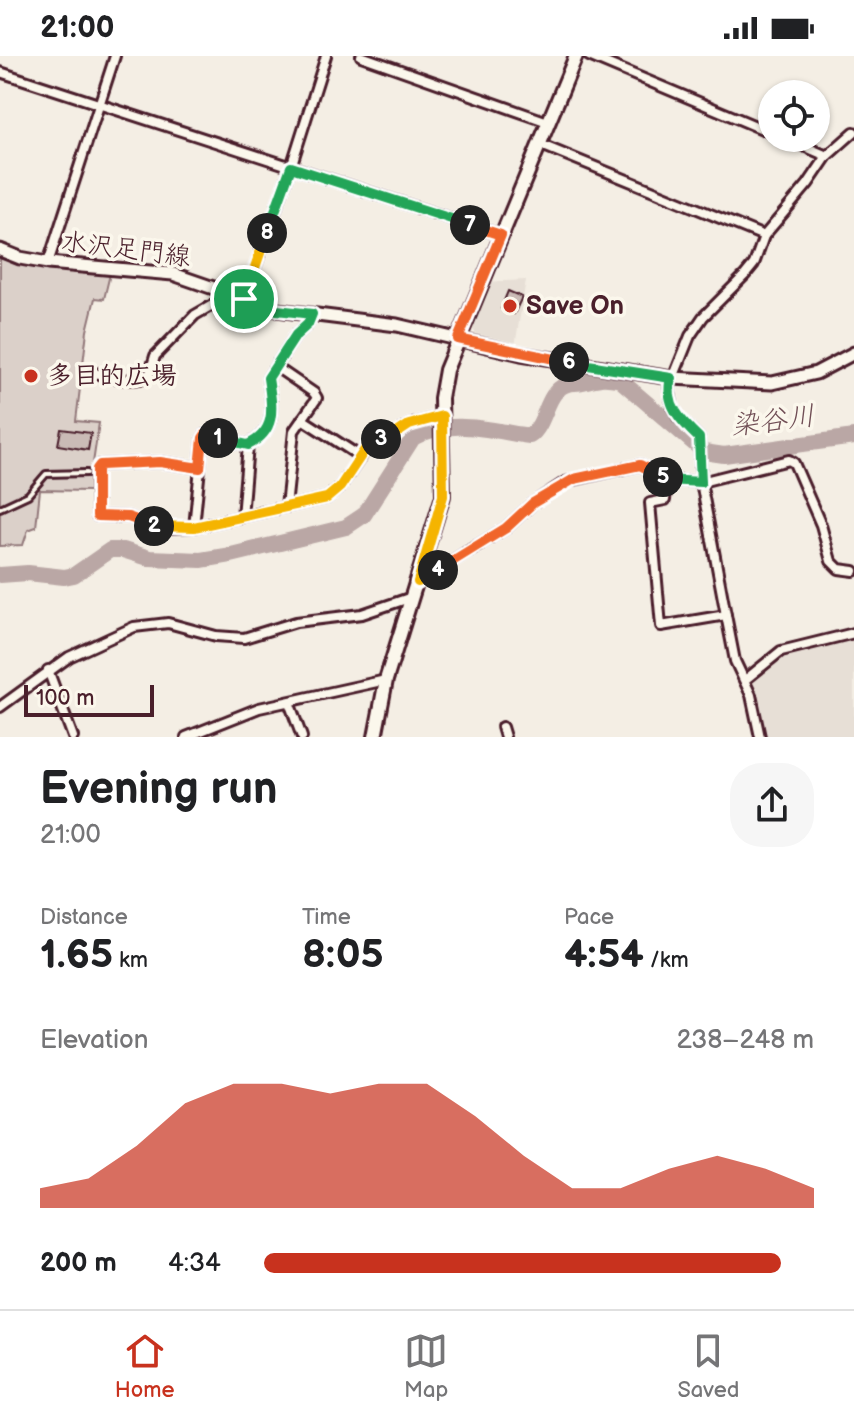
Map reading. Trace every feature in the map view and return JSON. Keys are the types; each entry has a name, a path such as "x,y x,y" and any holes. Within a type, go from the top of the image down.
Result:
{"main road":[{"path":"375,737 386,680 443,496 444,378 576,56"},
{"name":"水沢足門線","path":"0,250 20,258 48,263 173,274 277,310 397,325 521,354 671,378 772,383 816,373 854,353"}],"street":[{"path":"48,263 115,56"},
{"path":"244,299 326,56"},
{"path":"361,56 548,122"},
{"path":"589,56 758,127"},
{"path":"0,72 501,235"},
{"path":"760,737 745,680 735,661 701,482 699,438 678,417 669,388 690,336 703,317 754,264 764,236 827,156 854,132"},
{"path":"539,144 764,236"},
{"path":"818,152 827,156"},
{"path":"84,370 138,381 149,376 155,356 195,315 221,300 225,292"},
{"path":"194,527 203,438 205,435 248,445 260,439 273,415 268,378 312,314"},
{"path":"276,367 317,398 294,431 286,507"},
{"path":"200,468 160,462 100,465 97,469 97,516 128,517 169,528 194,527 327,498 340,487 371,442 394,435 409,425 442,418"},
{"path":"302,419 361,457"},
{"path":"242,517 248,445"},
{"path":"418,582 493,536 533,503 574,479 640,465 667,480 701,482 789,460 794,463 821,525 831,561 839,569 854,571"},
{"path":"667,480 665,500 650,503 661,626 726,615"},
{"path":"0,707 48,670 112,636 143,625 168,623 216,636 244,638 296,622 362,614 413,596"},
{"path":"745,680 781,651 854,633"},
{"path":"48,670 73,737"},
{"path":"186,737 259,708 386,680"},
{"path":"289,702 302,737"},
{"path":"502,727 505,737"}],"lane":[{"path":"0,508 28,495 46,474 87,473"}],"shaded area":[{"path":"0,258 36,267 110,274 104,299 95,298 87,331 76,421 99,423 93,463 94,487 89,491 40,490 36,527 28,530 23,545 0,546"},
{"path":"526,280 515,346 477,337 471,323 485,282"},
{"path":"854,637 854,737 764,737 751,679 781,654 815,649"}],"building":[{"path":"508,291 522,297 514,314 501,308"},
{"path":"61,429 91,433 88,450 58,445"}],"waterway":[{"name":"染谷川","path":"0,575 74,575 110,550 123,550 149,558 201,560 346,527 364,515 413,438 441,428 456,427 530,436 540,424 558,389 567,384 597,379 620,380 704,452 724,455 854,437"}],"place":[{"name":"Save On","path":"510,306"},
{"name":"多目的広場","path":"31,376"}],"route":[{"path":"291,167 501,235 458,339 521,354 671,378 669,388 673,408 699,438 701,482 667,480 640,465 565,482 533,503 506,528 418,582 443,496 442,416 409,425 394,435 371,442 340,487 327,498 194,527 169,528 128,517 97,516 97,469 100,465 160,462 200,468 205,435 248,445 260,439 273,415 268,378 312,314 277,310 244,299 291,167"}]}
